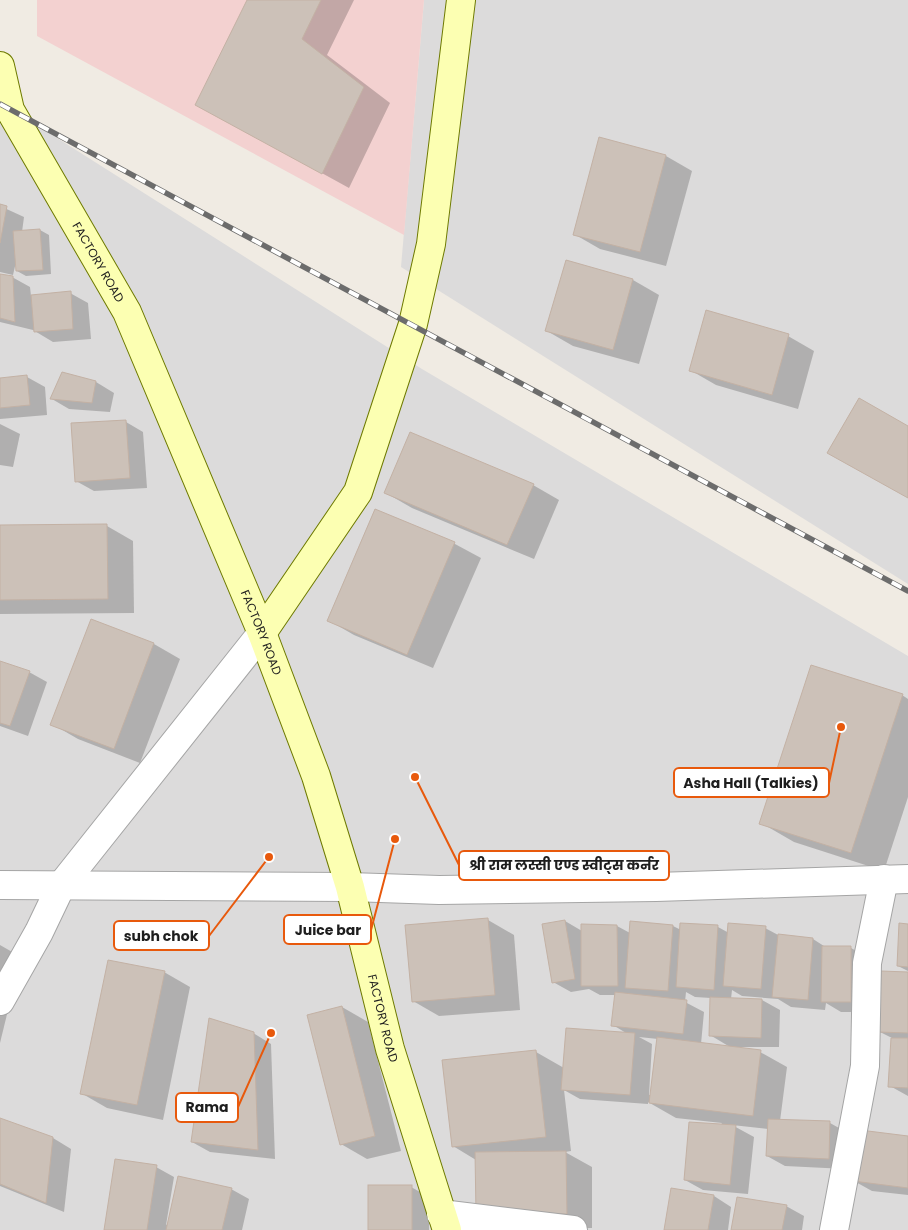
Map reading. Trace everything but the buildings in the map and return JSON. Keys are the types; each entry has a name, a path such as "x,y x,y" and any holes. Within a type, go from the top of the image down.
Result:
{"main road":[{"path":"262,633 358,492 413,324 431,244 462,0"},
{"name":"FACTORY ROAD","path":"0,66 10,110 127,312 262,633 316,776 350,887 390,1049 444,1222"}],"street":[{"path":"0,1001 39,932 61,886 262,633"},
{"path":"0,885 350,887 459,890 656,887 896,879 867,963 865,1066 834,1230"},
{"path":"444,1222 573,1230"}],"shaded area":[{"path":"37,0 424,0 404,235 37,36"},
{"path":"424,0 908,0 908,584 401,267"},
{"path":"0,105 27,119 422,369 908,656 908,1230 0,1230"}],"railway":[{"path":"0,104 908,591"}],"place":[{"name":"Asha Hall (Talkies)","path":"841,727"},
{"name":"श्री राम लस्सी एण्ड स्वीट्स कर्नर","path":"415,777"},
{"name":"Juice bar","path":"395,839"},
{"name":"subh chok","path":"269,857"},
{"name":"Rama","path":"271,1033"}]}
